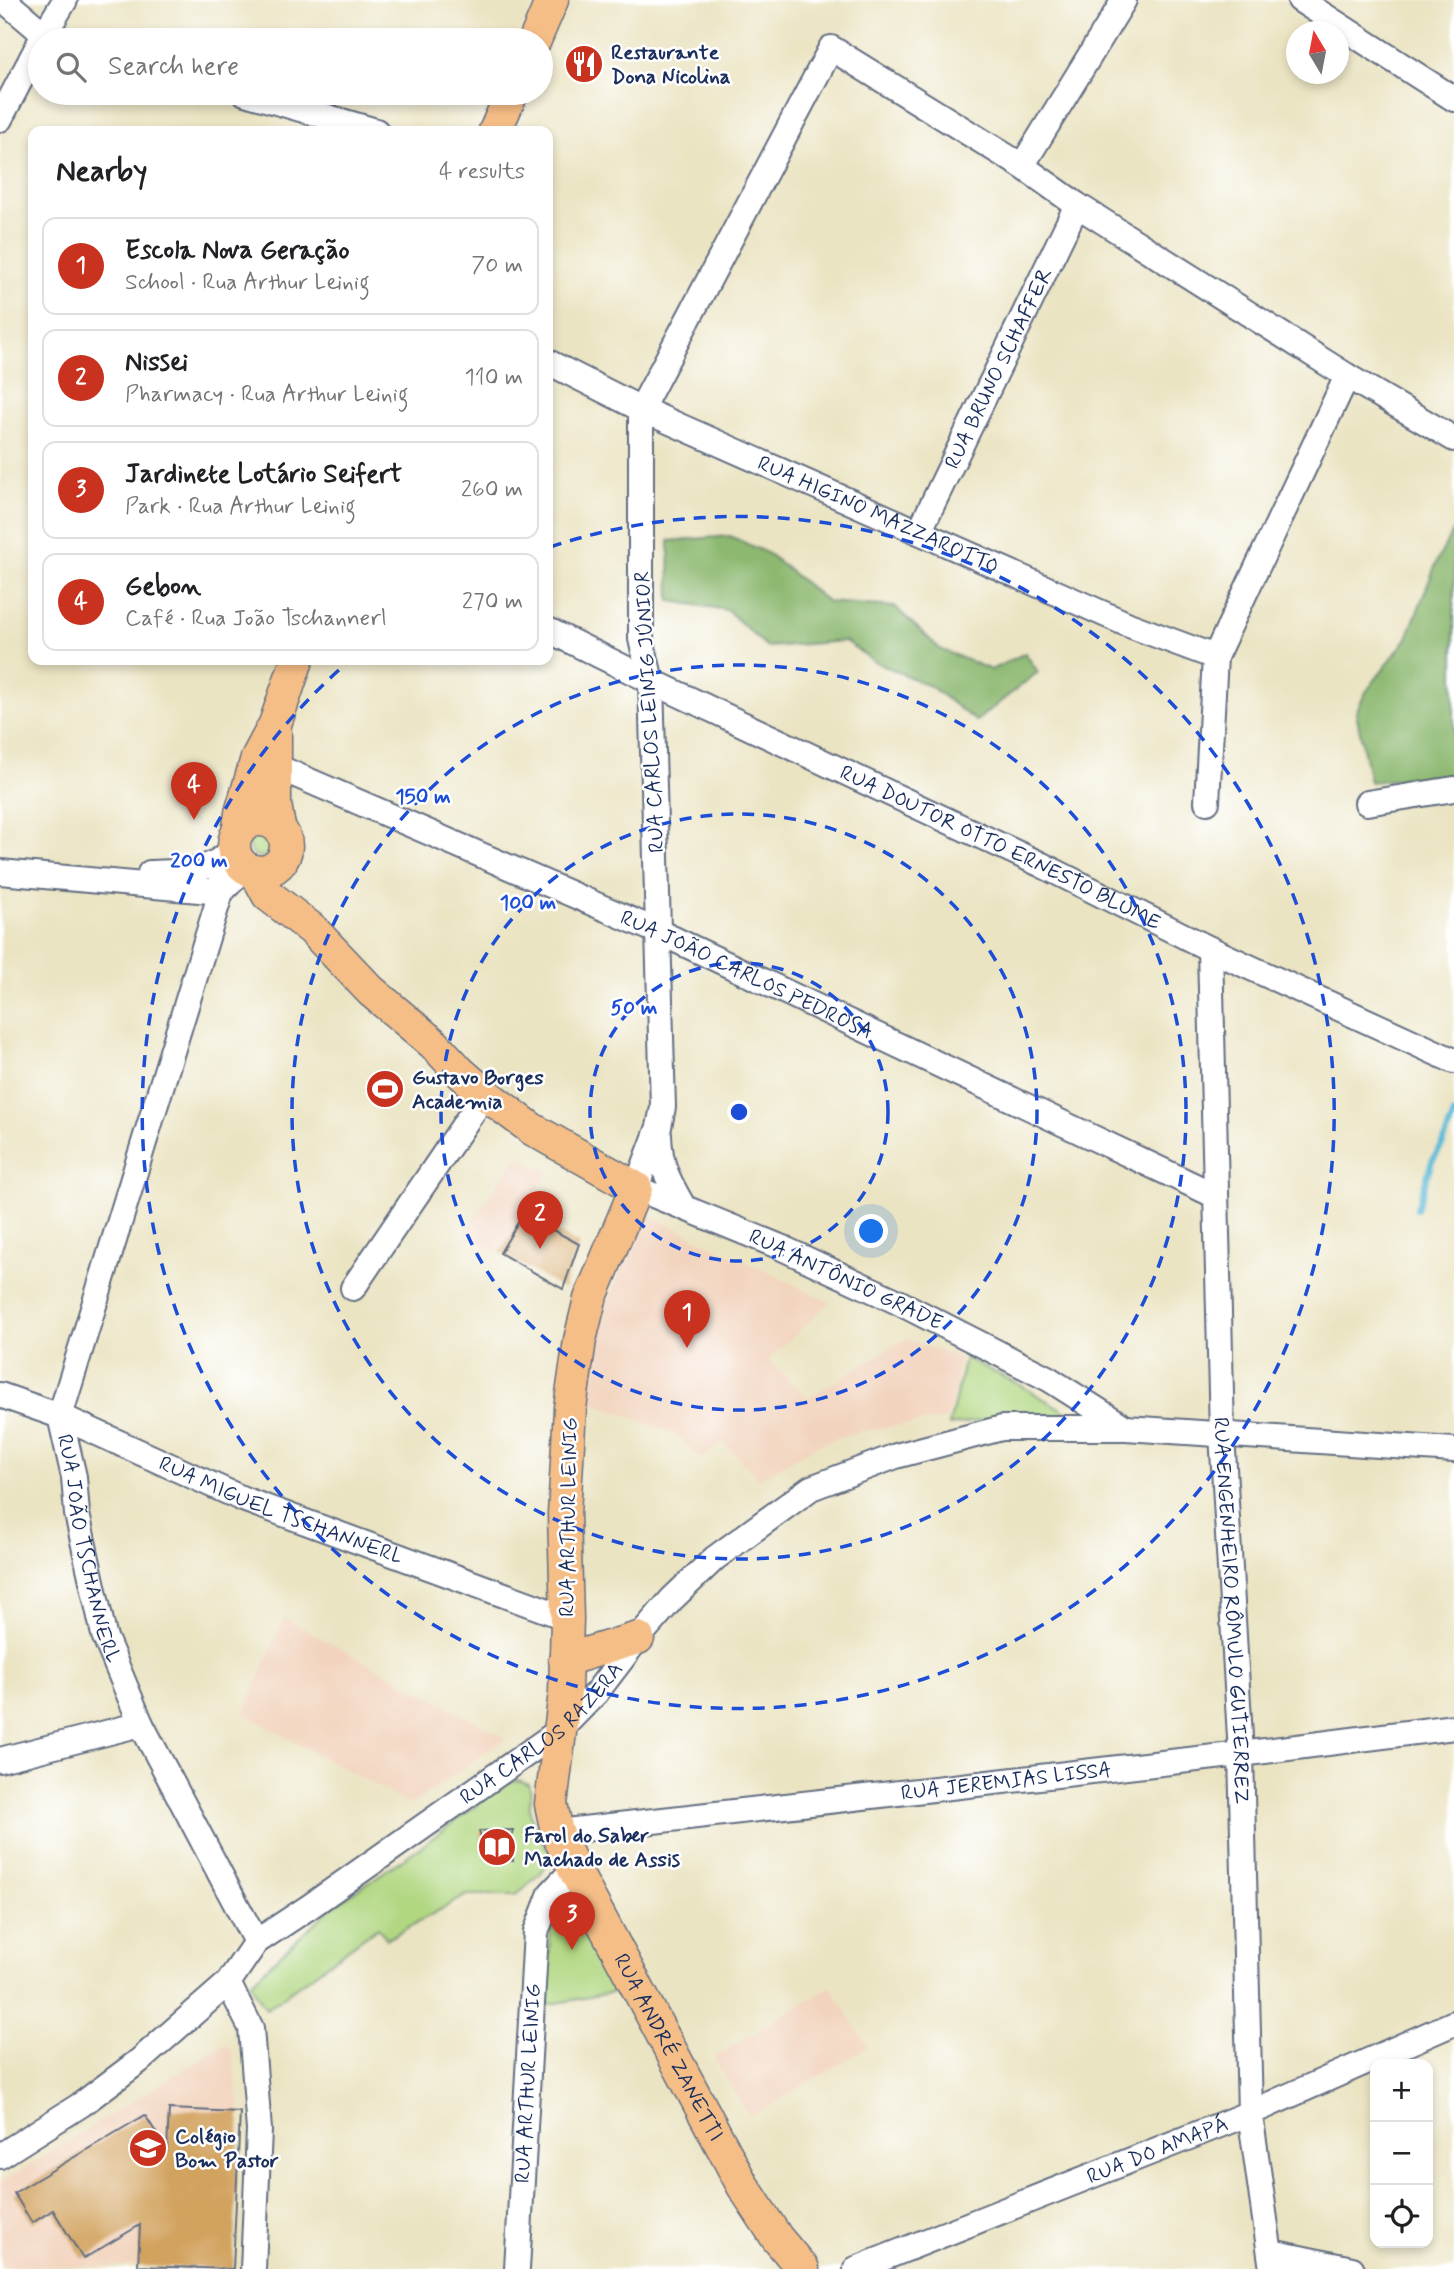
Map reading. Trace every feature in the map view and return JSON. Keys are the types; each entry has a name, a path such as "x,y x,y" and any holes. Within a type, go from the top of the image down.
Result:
{"main road":[{"path":"539,28 552,0"},
{"path":"497,126 507,105"},
{"path":"246,856 257,758 275,724 295,665"},
{"path":"246,856 286,845 275,804 275,724"},
{"path":"246,856 244,825 262,820 279,827"},
{"name":"RUA ANTÔNIO GRADE","path":"246,856 268,895 312,929 371,992 434,1044 485,1094 532,1129 636,1188"},
{"name":"RUA ARTHUR LEINIG","path":"559,1731 565,1692 567,1618 564,1514 570,1408 580,1340 590,1299 636,1188"},
{"path":"565,1660 638,1638"},
{"name":"RUA ANDRÉ ZANETTI","path":"559,1731 551,1804 557,1832 743,2186 777,2238 803,2269"}],"street":[{"path":"4,0 36,28"},
{"path":"53,28 65,0"},
{"path":"1124,0 1022,166 1077,205 1347,376 1454,439"},
{"path":"1300,0 1454,99"},
{"name":"RUA CARLOS LEINIG JÚNIOR","path":"636,1188 659,1128 663,1107 651,681 641,639 641,409 831,48 1022,166"},
{"path":"0,118 28,72"},
{"path":"286,105 359,126"},
{"name":"RUA BRUNO SCHAFFER","path":"919,533 1077,205"},
{"name":"RUA HIGINO MAZZAROTTO","path":"553,365 641,409 919,533 1129,625 1215,657"},
{"path":"1207,802 1215,657 1347,376"},
{"name":"RUA DOUTOR OTTO ERNESTO BLUME","path":"553,632 1042,865 1210,949 1454,1061"},
{"name":"RUA JOÃO CARLOS PEDROSA","path":"275,766 659,932 1214,1195"},
{"path":"1367,803 1454,789"},
{"path":"76,878 204,868 246,856"},
{"name":"RUA JOÃO TSCHANNERL","path":"246,856 221,891 60,1416 74,1477 77,1514 104,1635 141,1724 256,1942"},
{"path":"0,872 221,891"},
{"name":"RUA ENGENHEIRO RÔMULO GUTIERREZ","path":"1210,949 1222,1434 1241,1754 1250,2113 1272,2261"},
{"path":"353,1288 485,1094"},
{"name":"RUA CARLOS LEINIG JÚNIOR","path":"659,1128 663,1170 683,1206"},
{"name":"RUA ANTÔNIO GRADE","path":"636,1188 790,1251 984,1344 1049,1379 1126,1428 1454,1450"},
{"name":"RUA MIGUEL TSCHANNERL","path":"0,1395 60,1416 243,1499 567,1618"},
{"name":"RUA CARLOS RAZERA","path":"0,2157 111,2083 228,1983 256,1942 309,1908 559,1731 596,1693 672,1599 715,1558 811,1488 896,1456 1002,1428 1126,1428"},
{"path":"0,1760 141,1724"},
{"name":"RUA JEREMIAS LISSA","path":"557,1832 1454,1727"},
{"name":"RUA ARTHUR LEINIG","path":"517,2269 536,1932 551,1893 574,1868"},
{"path":"228,1983 251,2028 259,2130 253,2269"},
{"name":"RUA DO AMAPÁ","path":"856,2269 1250,2113 1454,2022"},
{"path":"1272,2261 1352,2269"}],"shaded area":[{"path":"517,1156 549,1171 500,1253 464,1232"},
{"path":"642,1212 830,1302 768,1360 808,1398 905,1339 961,1358 947,1419 854,1432 816,1446 758,1479 723,1441 701,1459 675,1434 586,1400 597,1327"},
{"path":"284,1618 506,1738 411,1805 244,1714"},
{"path":"831,1986 868,2047 750,2117 714,2058"},
{"name":"Colégio Bom Pastor","path":"226,2044 232,2051 240,2112 233,2269 138,2266 1,2267 0,2183"}],"green space":[{"path":"1454,529 1454,774 1370,782 1356,712 1366,692 1407,638 1437,561"},
{"path":"730,536 769,554 828,602 895,607 940,649 991,670 1025,653 1038,672 976,721 930,686 873,661 845,641 767,647 727,610 670,601 669,541"},
{"path":"261,833 270,836 273,845 270,854 261,857 252,854 249,845 252,836"},
{"path":"965,1358 1018,1384 1073,1416 1011,1415 949,1426"},
{"path":"518,1780 529,1784 533,1823 552,1856 540,1874 516,1895 467,1895 387,1939 378,1927 266,2009 250,1983 332,1907 419,1848 507,1783"},
{"path":"559,1897 569,1900 616,1992 546,2005 552,1908"}],"building":[{"path":"523,1214 579,1244 563,1289 500,1253"},
{"name":"Farol do Saber Machado de Assis","path":"513,1830 513,1861 484,1850 479,1831"},
{"name":"Colégio Bom Pastor","path":"169,2109 240,2112 233,2269 138,2266 140,2225 83,2259 53,2210 32,2223 14,2193 145,2115 167,2150"}],"waterway":[{"path":"1417,1209 1432,1161 1443,1144 1454,1114"}],"place":[{"name":"Restaurante Dona Nicolina","path":"584,64"},
{"name":"Gebon","path":"194,820"},
{"name":"Gustavo Borges Academia","path":"385,1089"},
{"name":"Nissei","path":"540,1249"},
{"name":"Escola Nova Geração","path":"687,1348"},
{"name":"Farol do Saber Machado de Assis","path":"497,1847"},
{"name":"Jardinete Lotário Seifert","path":"572,1950"},
{"name":"Colégio Bom Pastor","path":"148,2148"}]}
